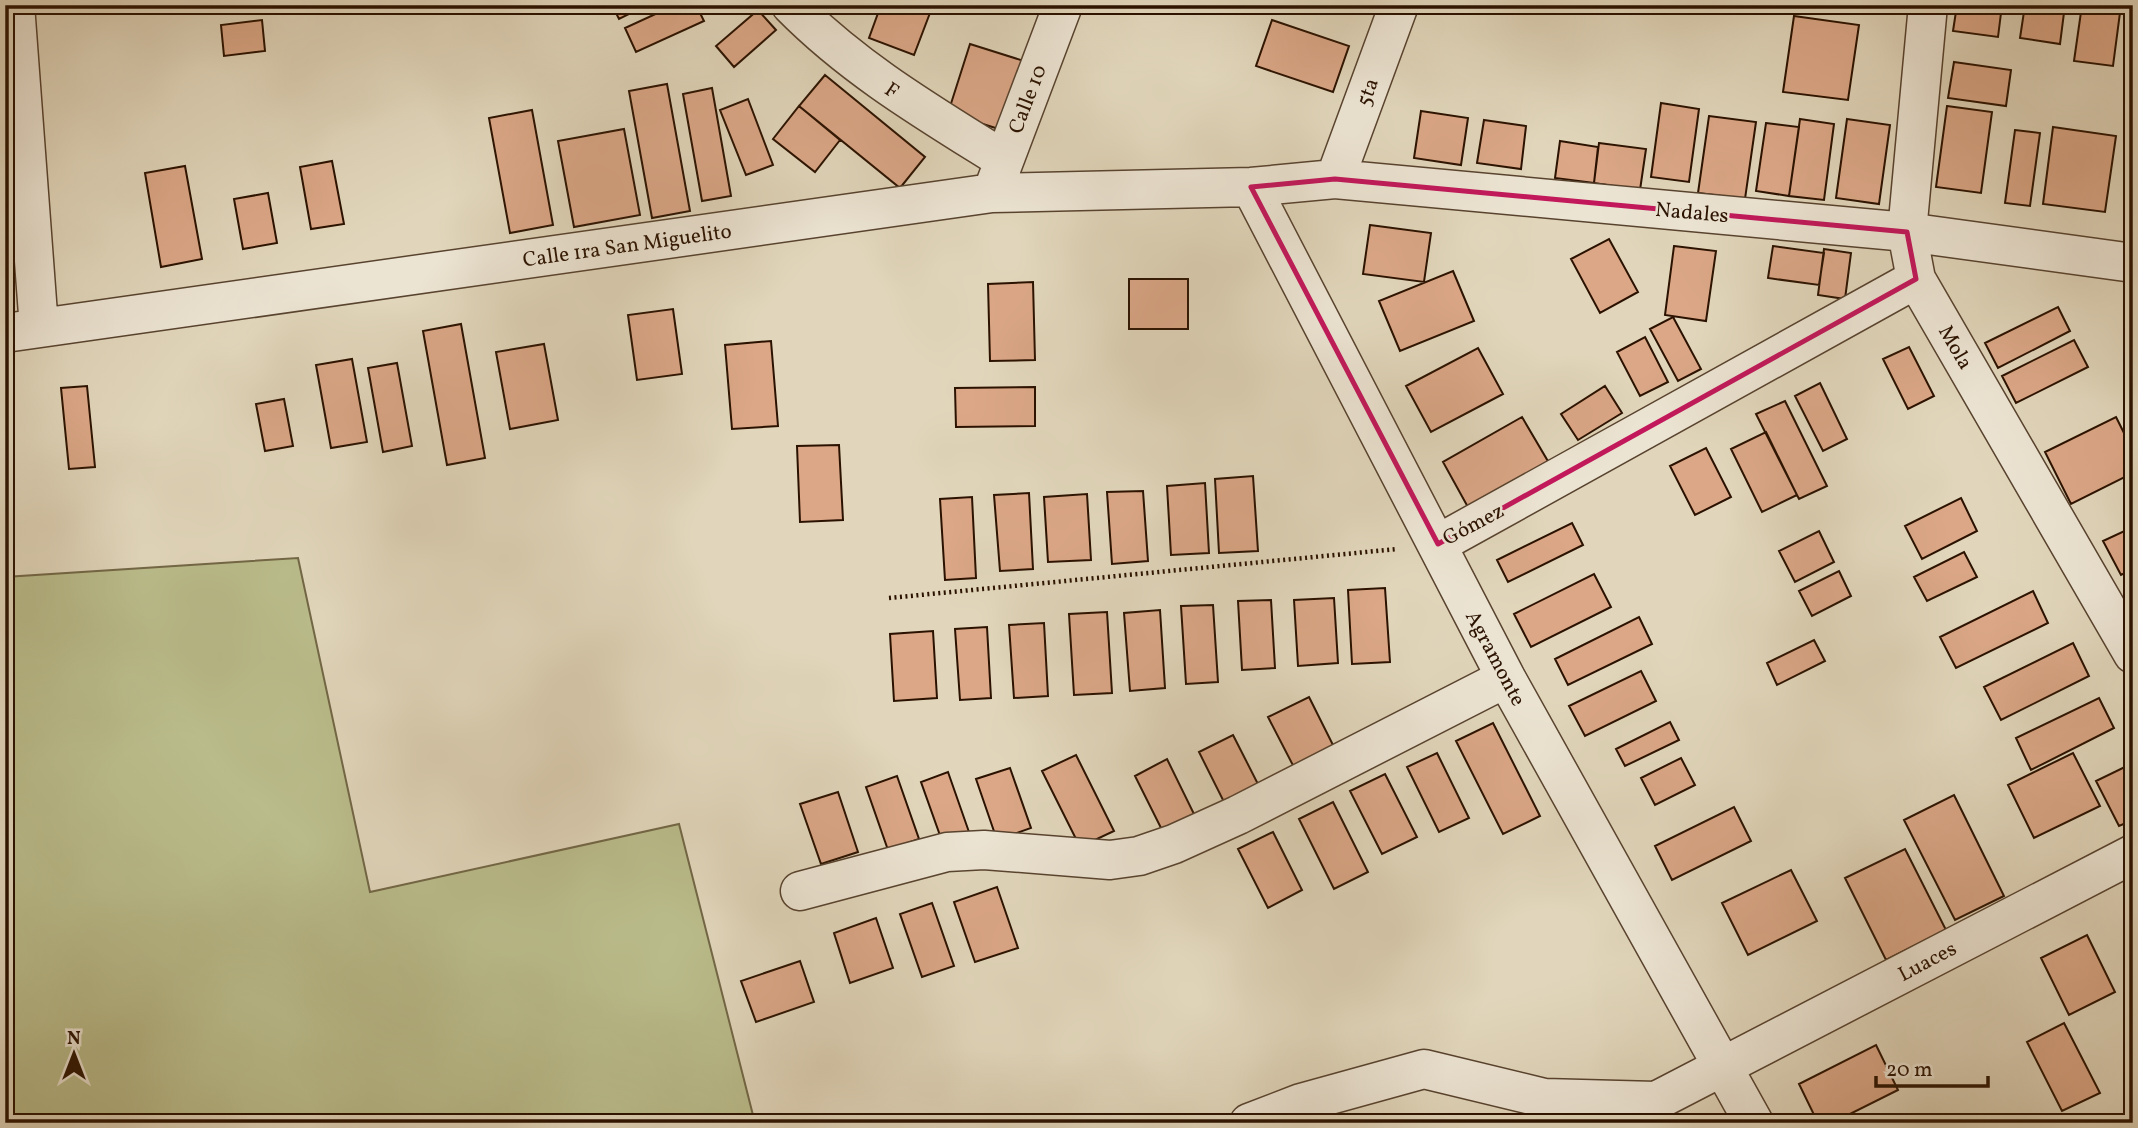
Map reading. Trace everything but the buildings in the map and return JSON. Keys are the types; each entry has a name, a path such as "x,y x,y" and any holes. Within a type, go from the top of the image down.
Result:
{"street":[{"path":"15,5 22,330"},
{"name":"F","path":"791,5 849,59 998,177"},
{"name":"Calle 10","path":"998,177 1063,5"},
{"name":"5ta","path":"1335,179 1399,5"},
{"name":"Mola","path":"1928,5 1907,232 1916,279 2133,654"},
{"name":"Calle 1ra San Miguelito","path":"22,330 998,177 1251,187"},
{"name":"Nadales","path":"1251,187 1335,179 1907,232 2133,263"},
{"name":"Agramonte","path":"1251,187 1506,678 1754,1123"},
{"name":"Gómez","path":"1438,544 1916,279"},
{"path":"800,891 947,852 984,850 1110,860 1139,856 1174,844 1238,815 1506,678"},
{"name":"Luaces","path":"1249,1123 1301,1103 1424,1069 1544,1098 1656,1101 2133,854"}],"path":[{"name":"Gómez","path":"889,598 1438,544"}],"highlighted area":[{"path":"1335,179 1907,232 1916,279 1438,544 1251,187"}],"green space":[{"path":"298,558 370,892 679,824 755,1123 5,1123 5,577"}]}
